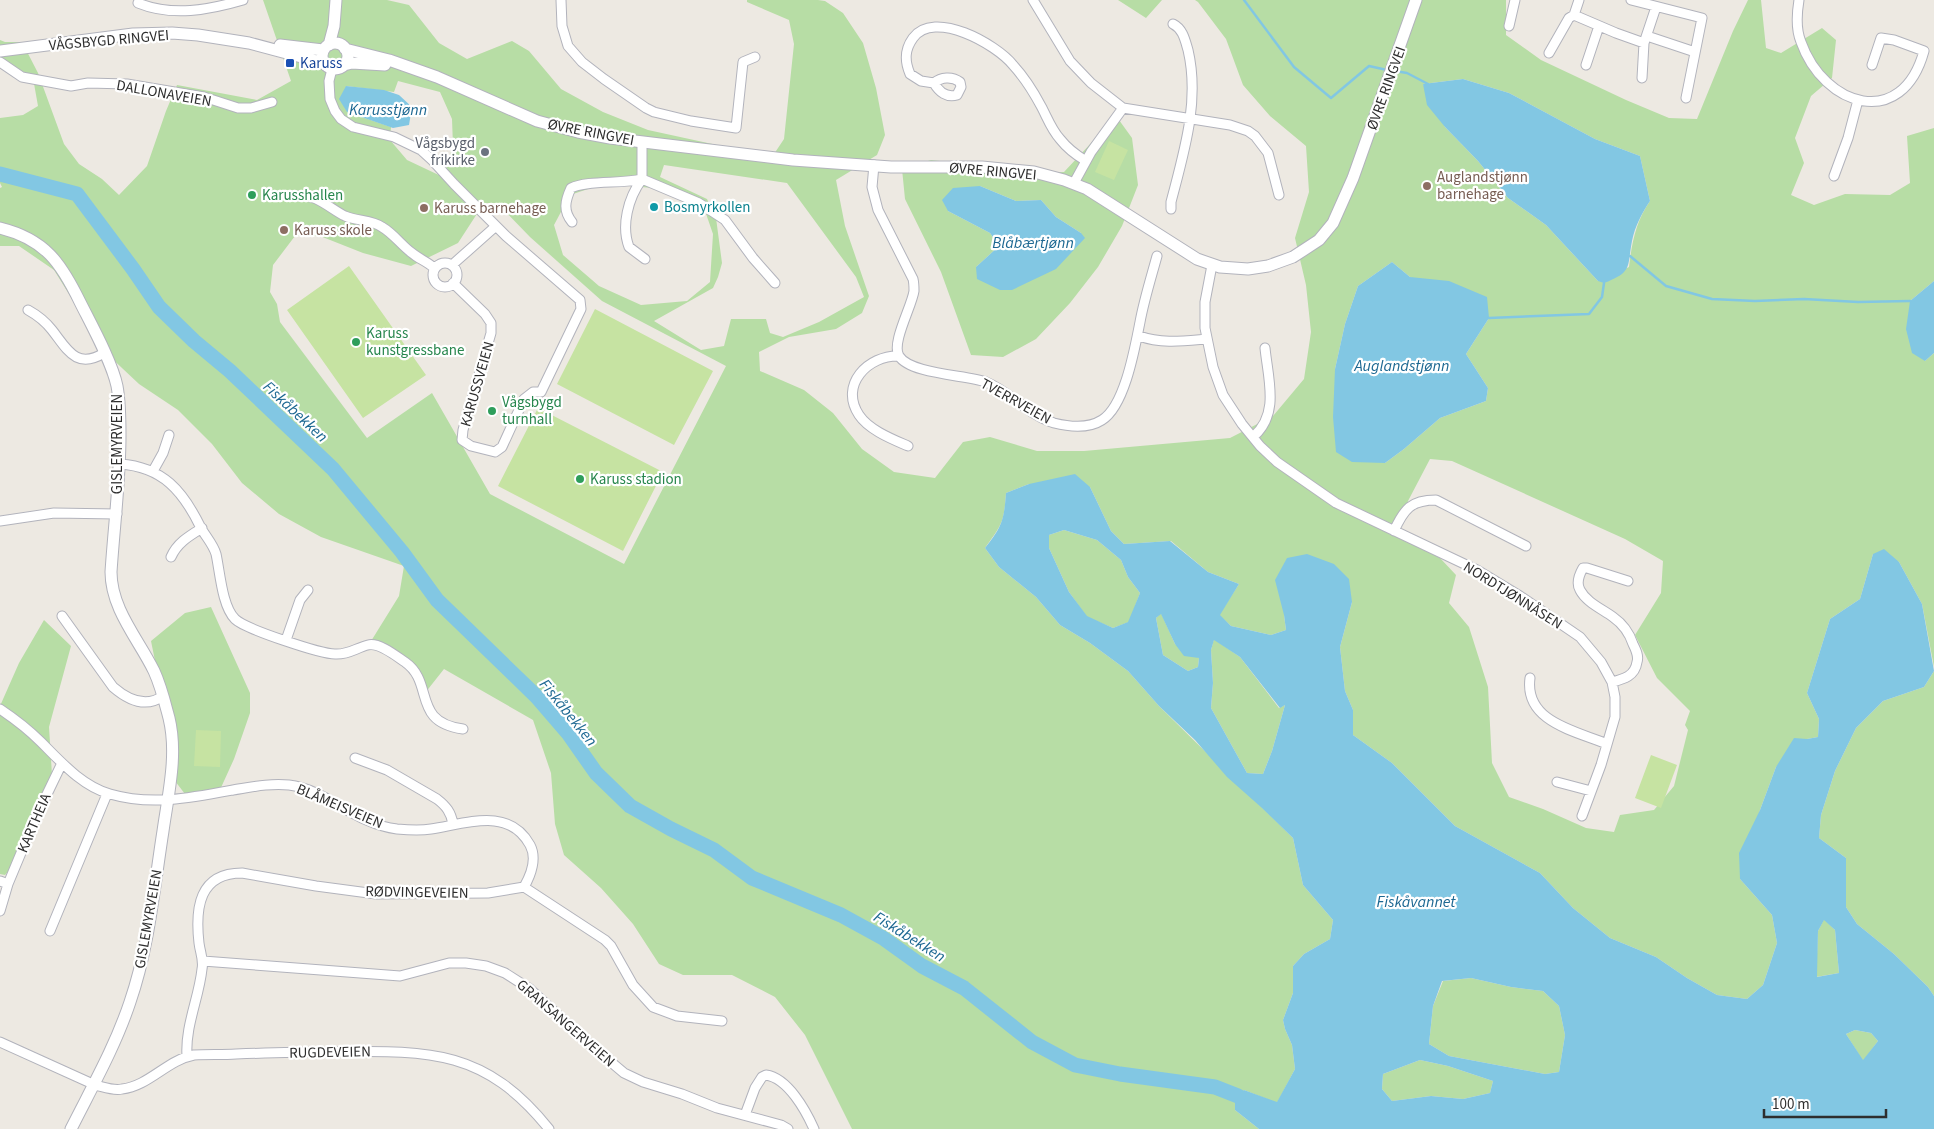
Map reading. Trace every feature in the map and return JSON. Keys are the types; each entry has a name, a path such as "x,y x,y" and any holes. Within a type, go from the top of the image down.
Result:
{"street":[{"path":"138,3 152,8 182,11 209,9 243,0"},
{"path":"334,47 322,54 328,66 336,69 344,65 347,58 334,47 336,0"},
{"path":"334,47 340,0"},
{"path":"561,0 564,36 573,54 620,91 654,112 692,122 736,128 743,62 755,57"},
{"path":"1033,0 1070,61 1091,83 1123,108 1230,125 1256,136 1268,153 1279,195"},
{"name":"ØVRE RINGVEI","path":"334,47 389,60 447,81 545,124 578,132 642,142 793,160 874,165 999,168 1034,172 1074,183 1104,198 1183,251 1212,265 1239,269 1268,266 1294,257 1319,240 1333,222 1345,199 1416,0"},
{"path":"1509,26 1515,0"},
{"path":"1549,53 1569,18 1574,15 1579,0"},
{"path":"1631,0 1702,18 1686,98"},
{"path":"1799,0 1800,41 1809,60 1828,84 1842,94 1858,100 1874,101 1899,92 1907,85 1916,72 1924,51 1894,40 1881,38 1872,65"},
{"path":"1642,78 1646,39 1656,7"},
{"path":"1574,15 1631,39 1646,39 1695,52"},
{"path":"1171,210 1190,119 1193,79 1184,36 1181,30 1173,24"},
{"path":"934,83 916,79 910,74 907,67 907,50 915,35 930,26 940,26 977,39 1012,63 1031,88 1059,138 1073,153 1086,161"},
{"path":"1586,65 1599,26"},
{"name":"VÅGSBYGD RINGVEI","path":"1,50 150,34 198,35 248,43 328,66"},
{"name":"VÅGSBYGD RINGVEI","path":"248,43 259,42 334,47"},
{"name":"DALLONAVEIEN","path":"0,62 9,70 22,77 66,86 88,83 127,84 204,97 238,108 251,108 272,102"},
{"name":"ØVRE RINGVEI","path":"344,65 352,63 383,65 418,72"},
{"name":"KARUSSVEIEN","path":"328,66 330,99 341,119 353,127 388,134 418,147 434,161 496,226 567,289 578,296 580,300 581,309 542,392 533,392 524,399 502,447 495,452 470,446 462,440 463,430 491,328 489,319 485,314 453,283"},
{"path":"1834,176 1848,138 1858,100"},
{"path":"1074,183 1108,127 1123,108"},
{"path":"642,142 642,179 636,187 630,204 625,230 629,247 644,259"},
{"path":"874,165 872,187 878,210 913,279 914,289 900,334 897,349 899,356 886,357 869,364 858,377 853,391 853,400 859,415 864,420 886,435 908,446"},
{"path":"572,222 566,213 565,207 571,188 582,185 630,182 642,179 699,203 724,220 775,283"},
{"path":"300,196 304,195 318,201 345,216 362,222 378,224 392,234 414,255 434,268"},
{"path":"452,265 496,226"},
{"name":"GISLEMYRVEIEN","path":"0,228 24,235 34,241 57,262 73,288 114,377 118,395 120,464 111,572 114,594 120,610 155,672 171,728 172,747 168,801 154,892 139,970 122,1024 95,1085 71,1129"},
{"name":"TVERRVEIEN","path":"899,356 922,369 975,379 996,386 1044,419 1064,425 1084,426 1104,419 1110,412 1126,380 1139,336 1140,323 1157,256"},
{"path":"445,262 452,265 457,276 453,283 446,287 436,283 432,276 434,268 445,262"},
{"name":"NORDTJØNNÅSEN","path":"1212,265 1205,312 1206,339 1222,395 1253,437 1277,462 1336,503 1477,570 1544,612 1585,642 1600,662 1612,682 1615,697 1615,717 1604,756 1582,816"},
{"path":"28,310 51,329 71,355 81,359 88,359 104,354"},
{"path":"1139,336 1168,342 1206,339"},
{"path":"1253,437 1266,422 1270,406 1265,348"},
{"path":"153,471 163,453 169,435"},
{"path":"120,464 134,465 161,475 176,489 190,507 212,543 227,604 235,619 251,629 317,651 345,654 369,645 382,648 413,669 433,717 448,726 463,729"},
{"path":"1394,531 1404,512 1414,503 1436,500 1526,546"},
{"path":"0,522 54,513 116,514"},
{"path":"171,557 177,546 202,528"},
{"path":"1612,682 1624,679 1634,672 1638,659 1636,650 1626,630 1613,617 1583,595 1579,589 1578,582 1583,568 1628,581"},
{"path":"286,640 300,600 308,590"},
{"path":"62,616 113,687 120,693 136,702 152,702 163,696"},
{"path":"1530,678 1529,691 1532,698 1537,707 1549,720 1573,732 1607,744"},
{"path":"0,709 28,731 78,777 107,794 140,800 168,801"},
{"path":"355,758 387,770 437,799 450,812 453,824"},
{"name":"KARTHEIA","path":"0,911 4,882 62,763"},
{"path":"1557,782 1591,792"},
{"name":"BLÅMEISVEIEN","path":"168,801 263,785 281,784 309,790 357,816 381,826 419,830 453,824 504,822 520,831 532,848 533,858 530,874 524,888"},
{"path":"50,931 107,794"},
{"name":"RØDVINGEVEIEN","path":"187,1056 190,1025 203,961 199,943 198,923 201,899 212,882 222,876 231,873 251,875 376,894 452,895 524,888"},
{"path":"524,888 605,940 611,946 639,993 653,1007 677,1016 722,1021"},
{"name":"GRANSANGERVEIEN","path":"203,961 400,976 448,963 466,962 486,966 505,973 530,989 624,1073 652,1086 682,1094 717,1108 781,1125 788,1129"},
{"name":"RUGDEVEIEN","path":"0,1042 95,1085 111,1089 130,1088 187,1056 201,1054 373,1051 433,1054 463,1062 500,1082 526,1103 549,1129"},
{"path":"745,1115 758,1081 766,1075 791,1091 808,1116 814,1129"}],"green space":[{"path":"263,0 387,0 409,5 439,43 467,59 512,41 529,51 561,89 603,112 648,130 772,157 784,139 794,44 789,20 747,2 747,0 825,1 843,13 863,43 876,88 885,135 877,155 836,180 845,226 869,296 862,313 836,329 789,337 759,352 760,371 804,390 833,413 862,449 894,472 935,478 963,442 990,437 1037,451 1084,451 1230,438 1273,416 1304,379 1311,332 1306,285 1295,238 1309,192 1306,146 1270,116 1243,85 1226,39 1195,0 1506,0 1506,35 1541,60 1669,118 1697,119 1733,31 1748,0 1761,0 1766,48 1781,53 1822,28 1836,40 1832,78 1811,96 1795,138 1804,163 1791,195 1814,205 1845,194 1890,195 1910,183 1907,136 1934,128 1934,281 1910,301 1925,361 1934,353 1934,667 1922,604 1899,562 1873,554 1860,599 1830,619 1807,693 1819,719 1818,737 1807,739 1776,767 1760,810 1740,879 1772,915 1777,943 1763,985 1747,999 1717,995 1656,957 1610,938 1573,908 1540,873 1455,826 1392,763 1353,735 1353,710 1345,691 1340,647 1352,602 1284,615 1286,630 1271,635 1231,626 1219,615 1239,584 1208,572 1171,541 1124,544 1111,531 1090,487 1029,484 1006,493 1001,523 985,548 999,567 1036,597 1060,625 1090,643 1128,671 1159,706 1293,838 1303,885 1333,920 1330,939 1304,954 1293,966 1293,993 1283,1020 1292,1045 1295,1069 1277,1103 1244,1090 1235,1110 1259,1129 852,1129 805,1035 775,997 732,975 683,975 659,964 633,924 601,888 564,855 555,824 551,773 533,720 444,669 425,693 396,652 368,646 399,596 404,566 321,537 279,514 242,483 212,444 178,410 139,384 105,352 54,270 19,246 0,246 0,188 2,187 0,183 0,118 23,115 38,106 33,78 8,62 0,62 0,40 5,42 22,42 38,73 64,144 79,164 102,179 119,195 147,166 177,85 257,100 291,81","holes":["1463,79 1509,93 1595,139 1640,156 1650,201 1641,216 1635,232 1629,267 1598,281 1546,225 1508,198 1478,161 1445,127 1423,84","398,81 440,92 452,119 453,146 443,177 407,160 390,140 391,127 347,112 346,86 394,92","664,165 787,183 856,277 864,297 819,322 783,337 770,333 766,319 731,319 724,346 701,350 654,321 713,288 718,277 722,263 716,218 707,199 660,177","603,184 654,188 703,205 713,234 710,282 687,301 641,305 599,286 563,255 554,225 570,195","484,203 497,203 530,237 602,301 726,366 624,564 490,494 432,393 367,438 280,322 277,304 270,292 273,265 295,236 320,236 363,253 411,266 458,243","1392,262 1410,277 1489,318 1466,354 1488,388 1486,401 1440,418 1385,463 1335,369 1345,324 1358,286","1430,459 1452,461 1625,539 1663,561 1661,593 1635,635 1657,678 1690,711 1685,725 1688,730 1674,786 1654,810 1620,815 1614,832 1586,828 1543,809 1509,797 1492,763 1488,687 1469,627 1449,603 1456,575 1440,558 1398,535 1408,501"]},
{"path":"1118,0 1162,0 1146,18"},
{"path":"1119,120 1132,138 1138,185 1122,226 1098,267 1070,303 1036,339 1003,357 971,355 941,272 905,199 902,169 931,160 1023,173 1064,172 1093,141","holes":["980,186 1016,201 1041,200 1056,217 1081,233 976,267 999,246 990,233 948,211"]},
{"path":"1109,141 1128,150 1114,180 1095,172"},
{"name":"Karuss kunstgressbane","path":"349,266 426,375 363,418 287,310"},
{"path":"595,309 713,371 674,445 557,384"},
{"name":"Karuss stadion","path":"538,408 663,472 623,551 498,486"},
{"path":"1064,530 1097,540 1121,560 1128,577 1140,593 1129,622 1113,628 1087,617 1069,592 1049,548 1049,535"},
{"path":"211,607 250,693 250,713 234,759 219,792 185,794 175,781 170,735 151,641 185,613"},
{"path":"1161,613 1175,644 1199,658 1198,667 1188,671 1163,655 1156,618"},
{"path":"44,620 71,646 49,727 52,775 18,861 5,875 0,874 0,706 19,663"},
{"path":"1214,639 1240,657 1279,708 1285,705 1272,751 1263,774 1247,773 1211,708 1213,683 1211,650"},
{"path":"1934,671 1934,996 1928,987 1894,954 1857,924 1846,907 1846,858 1819,838 1821,815 1835,771 1856,728 1883,701 1924,687"},
{"path":"196,730 221,731 220,767 194,766"},
{"path":"1651,755 1677,765 1661,808 1635,798"},
{"path":"1824,919 1835,930 1839,973 1816,977 1818,931"},
{"path":"1471,978 1511,987 1543,991 1559,1006 1565,1035 1559,1072 1545,1074 1449,1056 1429,1044 1433,1006 1443,981"},
{"path":"1855,1030 1871,1033 1878,1041 1863,1061 1846,1034"},
{"path":"1420,1060 1448,1066 1493,1081 1490,1093 1463,1099 1431,1096 1392,1101 1382,1089 1383,1074"}],"water":[{"path":"1463,79 1509,93 1595,139 1640,156 1650,201 1635,230 1629,263 1624,272 1604,283 1598,281 1546,225 1508,198 1478,161 1445,127 1427,105 1423,84"},
{"name":"Karusstjønn","path":"346,86 384,90 399,95 412,107 409,125 393,128 347,112 339,99"},
{"name":"Blåbærtjønn","path":"980,186 1016,201 1041,200 1056,217 1081,233 1085,238 1056,269 1012,290 1000,290 977,279 976,267 999,246 990,233 948,211 942,200 953,188"},
{"name":"Auglandstjønn","path":"1392,262 1410,277 1449,281 1487,297 1489,318 1466,354 1488,388 1486,401 1440,418 1385,463 1352,462 1336,452 1333,417 1335,369 1345,324 1358,286"},
{"path":"1934,281 1934,353 1925,361 1912,353 1906,329 1910,301"},
{"name":"Fiskåvannet","path":"1075,474 1090,487 1111,531 1124,544 1170,541 1208,572 1239,584 1220,615 1231,626 1271,635 1286,630 1275,580 1287,558 1307,554 1334,564 1349,579 1352,602 1340,647 1345,691 1353,710 1353,735 1392,763 1455,826 1540,873 1573,908 1610,938 1656,957 1717,995 1747,999 1763,985 1777,943 1772,915 1740,879 1739,853 1760,810 1776,767 1794,738 1807,739 1818,737 1819,719 1807,693 1830,619 1860,599 1873,554 1884,549 1899,562 1922,604 1934,671 1924,687 1883,701 1856,728 1835,771 1821,815 1819,838 1846,858 1846,907 1857,924 1894,954 1928,987 1934,996 1934,1129 1259,1129 1235,1110 1235,1099 1244,1090 1277,1102 1295,1069 1292,1045 1283,1020 1293,993 1293,966 1304,954 1330,939 1333,920 1303,885 1293,838 1227,777 1195,740 1159,706 1128,671 1090,643 1060,625 1036,597 999,567 985,548 1001,523 1006,493 1029,484","holes":["1064,530 1097,540 1121,560 1128,577 1140,593 1128,622 1113,628 1087,616 1069,592 1049,548 1049,535","1161,614 1175,644 1184,656 1199,658 1198,667 1188,671 1163,655 1156,618","1214,640 1240,657 1280,708 1285,705 1272,751 1263,774 1247,773 1211,708 1213,683 1211,650","1824,920 1835,930 1839,973 1817,977 1818,931","1471,978 1511,987 1543,991 1559,1006 1565,1035 1559,1072 1545,1074 1449,1056 1429,1044 1433,1006 1442,981","1855,1030 1871,1033 1878,1041 1863,1060 1846,1034","1420,1060 1448,1066 1493,1081 1490,1093 1463,1099 1431,1096 1392,1101 1382,1089 1383,1074"]}],"waterway":[{"path":"1244,0 1294,67 1331,98 1369,66 1387,70"},
{"path":"1395,71 1407,73 1428,84"},
{"name":"Fiskåbekken","path":"0,174 77,194 159,307 194,341 230,371 333,469 402,552 437,600 537,697 568,733 596,773 630,806 714,850 752,878 841,915 883,938 922,966 964,988 1032,1042 1075,1065 1120,1074 1215,1087 1238,1096"},
{"path":"1630,256 1666,286 1712,299 1755,301 1804,299 1858,302 1910,301"},
{"path":"1489,318 1589,314 1602,297 1604,283"}],"place":[{"name":"Karuss","path":"290,63"},
{"name":"Vågsbygd frikirke","path":"485,152"},
{"name":"Auglandstjønn barnehage","path":"1427,186"},
{"name":"Karusshallen","path":"252,195"},
{"name":"Bosmyrkollen","path":"654,207"},
{"name":"Karuss barnehage","path":"424,208"},
{"name":"Karuss skole","path":"284,230"},
{"name":"Karuss kunstgressbane","path":"356,342"},
{"name":"Vågsbygd turnhall","path":"492,411"},
{"name":"Karuss stadion","path":"580,479"}]}
